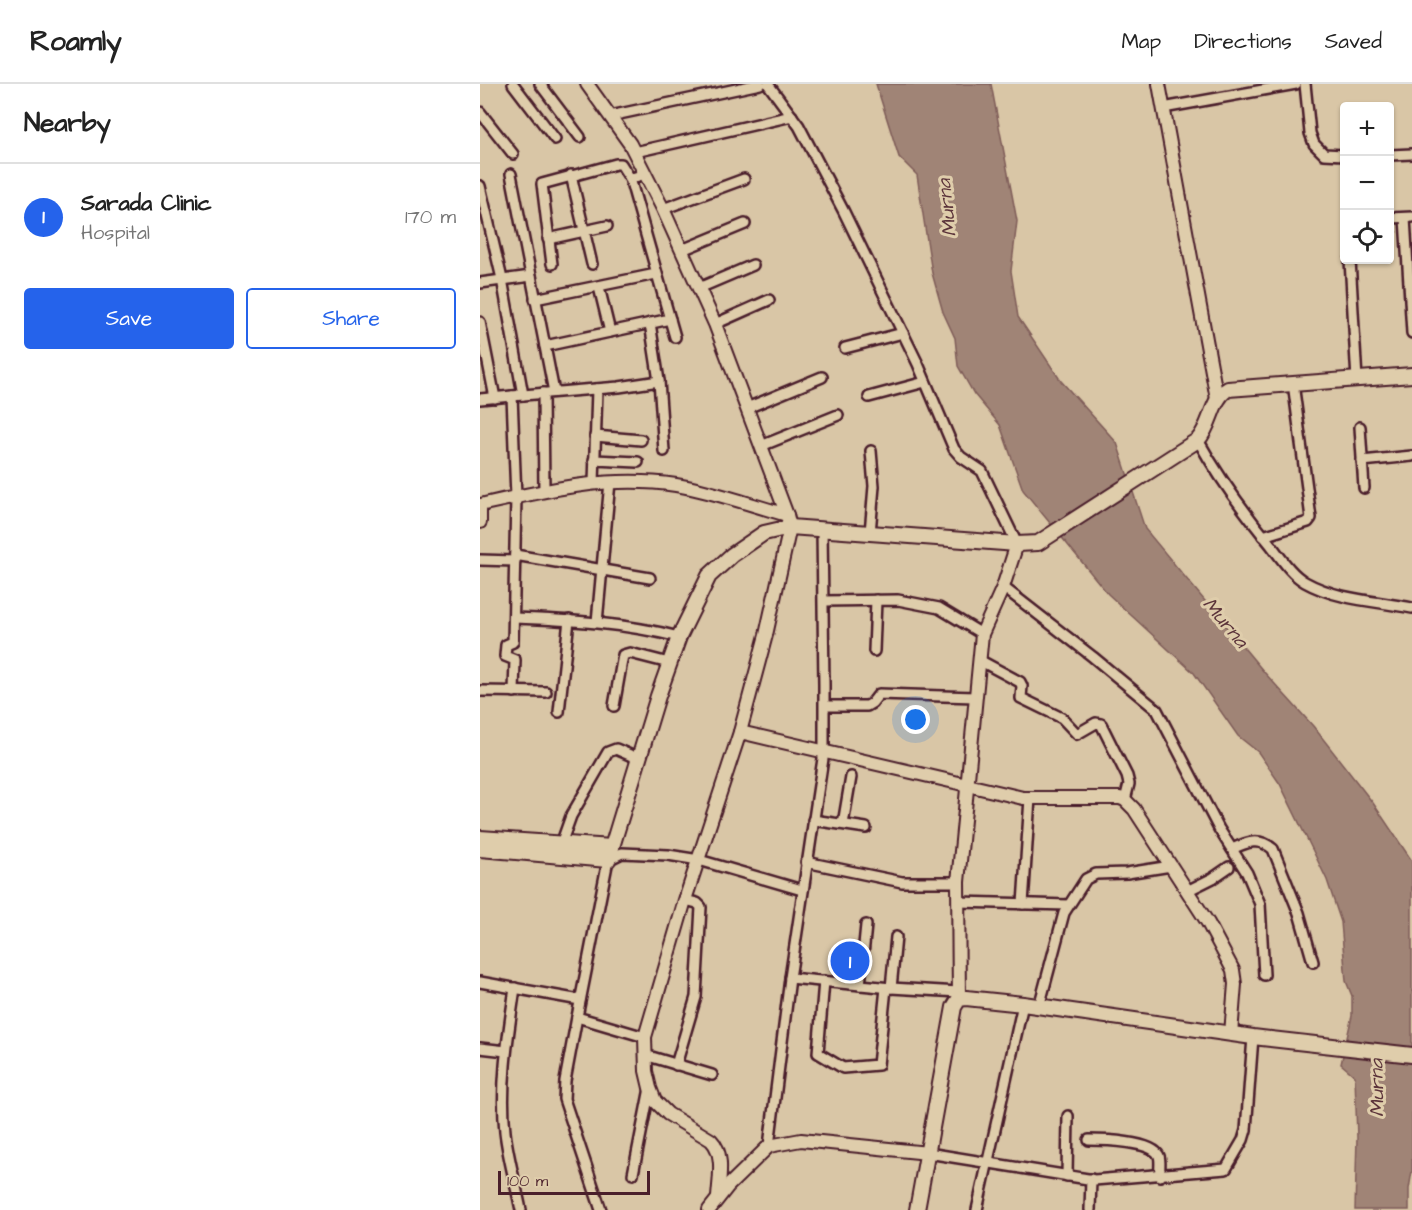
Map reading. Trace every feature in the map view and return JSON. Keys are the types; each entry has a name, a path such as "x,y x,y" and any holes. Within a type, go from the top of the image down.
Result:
{"main road":[{"path":"614,853 639,759 679,637 709,576 718,566 764,533 789,521 822,529 1017,544 1038,543 1198,440 1206,430 1217,399 1222,392 1236,387 1412,375"},
{"path":"480,838 561,844 614,853"},
{"path":"480,849 614,853"},
{"path":"917,1210 954,1007 959,996 1253,1037 1412,1055"}],"street":[{"path":"513,84 555,139"},
{"path":"540,84 580,137"},
{"path":"587,84 635,152 682,250 715,324 789,521 766,635 740,732 685,900 645,1037 650,1089 660,1108 717,1145 720,1157 718,1198"},
{"path":"610,116 760,84"},
{"path":"768,84 792,116 844,212 903,333 954,449 961,457 982,471 1017,544 1004,587 982,634 958,882 959,996 790,978"},
{"path":"1159,84 1217,399"},
{"path":"1163,108 1296,84"},
{"path":"1305,84 1311,139 1324,154 1340,155"},
{"path":"480,112 513,154"},
{"path":"635,152 792,116"},
{"path":"1394,154 1412,154"},
{"path":"552,264 541,187 546,182 621,164 631,180 675,337"},
{"path":"511,174 554,392"},
{"path":"631,180 645,174"},
{"path":"571,175 592,264"},
{"path":"663,209 744,179"},
{"path":"480,186 502,279 523,395"},
{"path":"1394,218 1409,217 1412,333"},
{"path":"682,250 745,224"},
{"path":"548,239 607,226"},
{"path":"1350,264 1357,380"},
{"path":"699,288 753,265"},
{"path":"535,299 657,274"},
{"path":"480,283 531,276"},
{"path":"599,287 610,332"},
{"path":"715,324 768,300"},
{"path":"545,345 670,319"},
{"path":"480,322 495,398"},
{"path":"650,323 659,381 664,451"},
{"path":"845,348 903,333"},
{"path":"747,408 822,377"},
{"path":"480,399 659,381"},
{"path":"869,397 925,382"},
{"path":"1263,536 1308,522 1311,518 1293,383"},
{"path":"594,483 597,389"},
{"path":"543,393 544,491"},
{"path":"512,396 516,497 514,618 513,642 506,645 505,656 515,660 514,692"},
{"path":"761,446 838,415"},
{"path":"1360,427 1364,488"},
{"path":"595,436 641,440"},
{"path":"1198,440 1219,478 1263,536 1305,582 1339,595 1412,608"},
{"path":"870,533 874,486 871,451"},
{"path":"1362,461 1412,456"},
{"path":"594,460 638,462"},
{"path":"597,622 610,482"},
{"path":"480,505 594,483 676,485 789,521"},
{"path":"480,496 480,522"},
{"path":"769,1146 802,890 824,752 822,529"},
{"path":"480,560 515,558 651,578"},
{"path":"1004,587 1157,710 1219,829 1252,883 1260,904 1264,975"},
{"path":"874,651 876,600"},
{"path":"824,601 898,600 939,608 982,634"},
{"path":"514,618 597,622 643,628 679,637"},
{"path":"559,712 569,620"},
{"path":"614,706 623,655 630,653 669,663"},
{"path":"979,660 1020,682 1021,698 1062,718 1077,734 1095,723 1101,724 1129,784 1125,800"},
{"path":"480,691 546,692"},
{"path":"825,706 867,706 872,704 879,694 975,697"},
{"path":"740,732 1030,798 1120,798 1125,800 1134,809 1208,922 1233,970 1235,984 1231,1034"},
{"path":"561,844 571,816 608,752 616,749 639,759"},
{"path":"843,824 851,777"},
{"path":"1023,904 1030,798"},
{"path":"813,820 866,828"},
{"path":"1232,849 1253,840 1269,845 1273,849 1299,914 1313,962"},
{"path":"601,1210 564,1099 565,1081 580,1000 614,853 668,855 699,860 802,890"},
{"path":"806,862 902,882 958,882"},
{"path":"1039,1007 1068,905 1086,879 1091,875 1127,873 1171,866"},
{"path":"1187,891 1229,867"},
{"path":"676,1065 694,1007 697,984 701,908 697,903 685,900"},
{"path":"959,902 1068,905"},
{"path":"860,985 866,925"},
{"path":"824,981 818,1053 843,1068 878,1065 896,937"},
{"path":"480,982 580,1000"},
{"path":"515,988 506,1051 505,1134 522,1210"},
{"path":"977,1210 1023,1004"},
{"path":"577,1017 645,1037"},
{"path":"709,1210 769,1146 801,1140 928,1153 1091,1179 1221,1170 1229,1166 1246,1130 1253,1037"},
{"path":"480,1048 506,1051"},
{"path":"645,1055 712,1076"},
{"path":"633,1174 650,1089"},
{"path":"1067,1176 1068,1116"},
{"path":"1089,1140 1131,1143 1156,1152 1159,1156 1160,1176"},
{"path":"1090,1210 1091,1179"}],"water":[{"name":"Murna","path":"876,84 991,84 1017,221 1011,271 1018,317 1061,381 1117,443 1145,529 1264,672 1313,726 1373,803 1412,861 1412,1171 1409,1210 1355,1210 1357,1138 1355,1076 1341,1064 1352,1016 1352,996 1346,981 1341,922 1327,880 1280,784 1258,752 1238,736 1194,673 1108,594 1023,490 1000,425 974,394 958,366 955,338 943,312 932,273 917,175 899,157"}],"place":[{"name":"Sarada Clinic","path":"850,961"}]}
